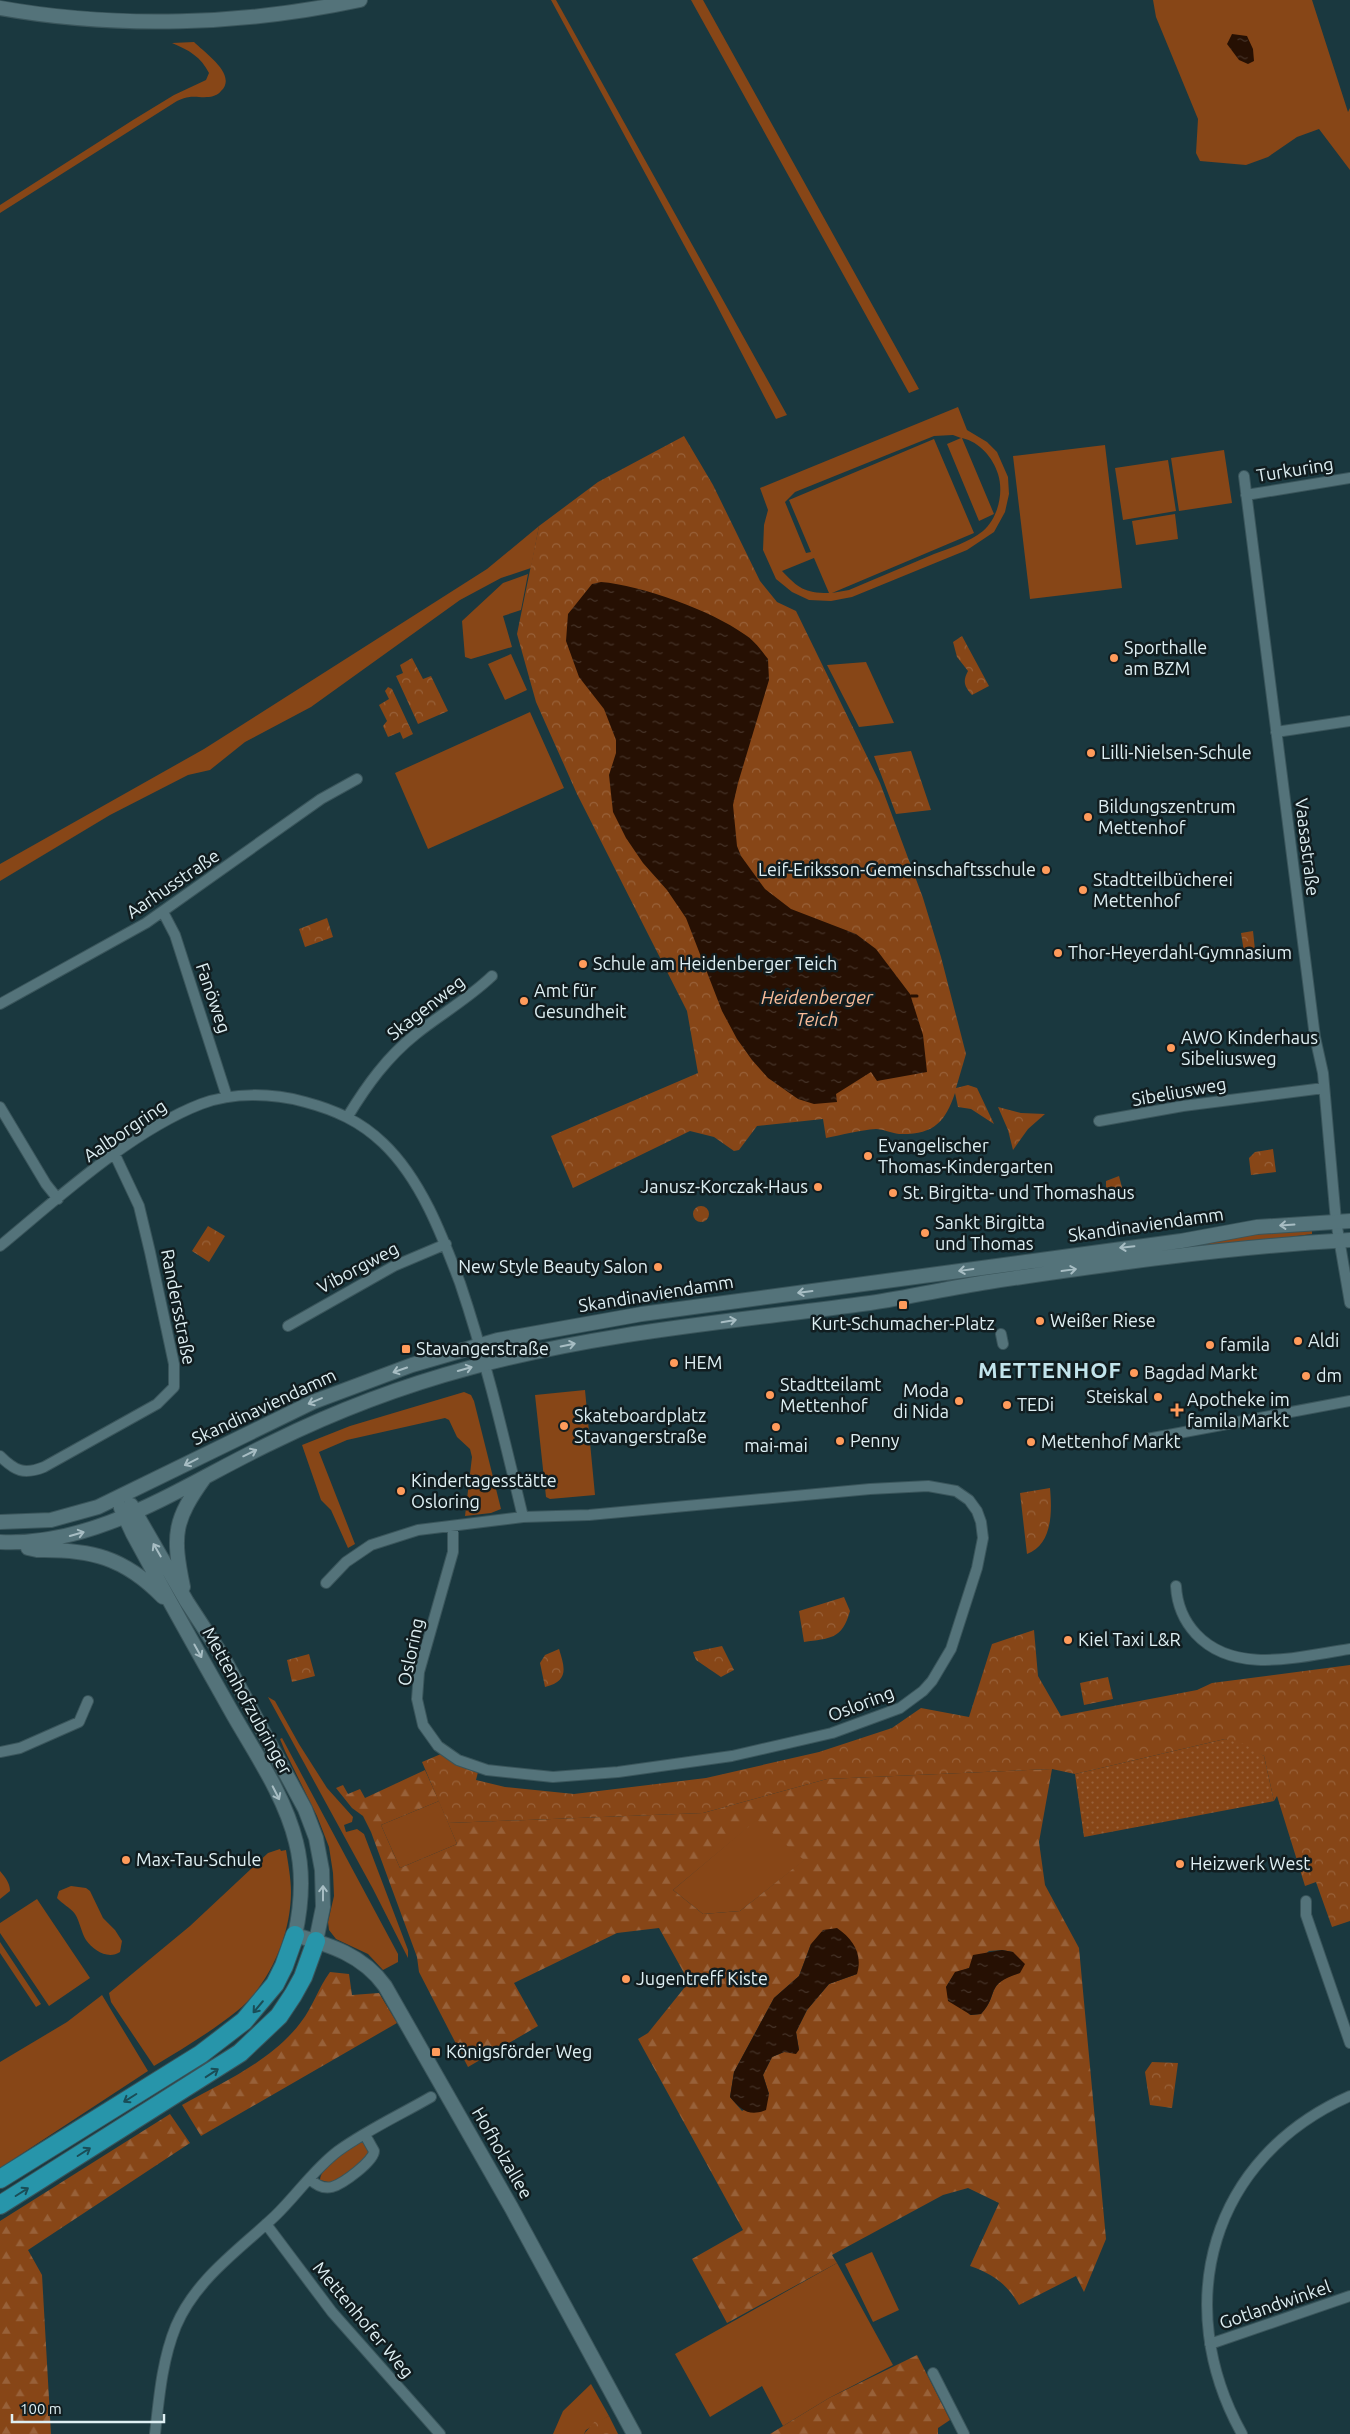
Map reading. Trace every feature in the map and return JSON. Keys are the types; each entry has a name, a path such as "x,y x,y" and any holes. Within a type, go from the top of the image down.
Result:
{"highway":[{"path":"0,2179 201,2054 244,2021 275,1984 284,1966 295,1935"},
{"path":"0,2205 240,2053 278,2016 293,1995 306,1971 316,1941"}],"main road":[{"path":"0,8 110,21 192,21 310,10 360,0"},
{"name":"Skandinaviendamm","path":"0,1522 31,1522 68,1517 121,1497 312,1402 361,1383 480,1344 642,1314 1181,1241 1257,1227 1343,1221"},
{"name":"Skandinaviendamm","path":"6,1542 34,1542 65,1538 94,1529 129,1514 319,1420 419,1383 486,1364 586,1342 908,1297 1021,1277 1171,1256 1345,1240"},
{"name":"Skandinaviendamm","path":"187,1602 176,1551 178,1527 186,1504 207,1474"},
{"name":"Mettenhofzubringer","path":"121,1497 174,1608 252,1748 289,1821 296,1840 302,1874 301,1899 295,1935"},
{"name":"Mettenhofzubringer","path":"129,1514 224,1657 295,1786 311,1823 319,1854 323,1883 323,1907 316,1941"},
{"path":"6,1542 37,1550 74,1551 113,1560 142,1577 174,1608"},
{"name":"Hofholzallee","path":"295,1935 316,1941 362,1961 375,1972 511,2207 634,2434"}],"street":[{"name":"Vaasastraße","path":"1244,476 1315,1037 1343,1221 1350,1303"},
{"name":"Turkuring","path":"1246,495 1350,478"},
{"path":"1276,732 1350,721"},
{"name":"Aarhusstraße","path":"0,1004 113,943 163,912 321,799 357,779"},
{"name":"Fanöweg","path":"163,912 175,935 211,1042 227,1098"},
{"name":"Skagenweg","path":"348,1116 374,1075 392,1056 416,1034 471,996 492,976"},
{"name":"Sibeliusweg","path":"1099,1121 1183,1106 1324,1088"},
{"name":"Aalborgring","path":"0,1246 136,1138 171,1118 203,1103 227,1098 264,1095 295,1099 348,1116 383,1142 403,1166 422,1197 446,1244 480,1344"},
{"path":"0,1107 46,1184 58,1199"},
{"name":"Randersstraße","path":"0,1456 19,1472 25,1473 44,1467 157,1404 174,1387 175,1380 171,1350 141,1214 133,1192 115,1155"},
{"name":"Viborgweg","path":"288,1326 394,1266 446,1244"},
{"path":"480,1344 523,1517"},
{"path":"1147,1439 1350,1401"},
{"name":"Osloring","path":"326,1583 346,1562 371,1545 418,1530 523,1517 589,1515 752,1499 928,1486 956,1491 969,1500 981,1522 983,1538 977,1568 951,1649 932,1681 923,1692 900,1708 832,1733 732,1756 618,1772 553,1777 487,1770 458,1760 438,1746 423,1725 417,1699 419,1672 453,1552 453,1526"},
{"path":"1176,1586 1179,1605 1193,1630 1213,1648 1230,1656 1268,1660 1350,1649"},
{"path":"0,1752 20,1748 79,1722 88,1702"},
{"path":"1306,1901 1306,1915 1350,2043"},
{"path":"1242,2434 1223,2396 1207,2328 1207,2280 1216,2244 1235,2199 1256,2166 1283,2137 1320,2111 1350,2096"},
{"path":"155,2434 162,2374 177,2325 193,2298 214,2272 266,2224 336,2153 431,2097"},
{"path":"310,2179 319,2186 335,2186 370,2161 374,2151 365,2135"},
{"name":"Mettenhofer Weg","path":"266,2224 332,2312 440,2434"},
{"name":"Gotlandwinkel","path":"1210,2344 1350,2296"},
{"path":"933,2373 964,2434"}],"green space":[{"path":"551,0 556,0 787,415 776,419 715,302"},
{"path":"691,0 703,0 919,389 909,393"},
{"path":"1153,0 1312,0 1348,112 1350,108 1350,170 1319,129 1297,137 1268,157 1246,165 1200,161 1196,153 1198,119 1156,17"},
{"path":"194,42 223,71 226,78 225,85 217,95 211,97 190,97 177,101 0,213 0,205 174,95 206,80 209,73 198,58 189,51 172,43"},
{"path":"958,407 967,430 987,442 997,452 1008,477 1009,494 1005,512 994,532 967,550 852,597 831,601 809,600 792,592 776,579 763,550 764,525 768,510 760,488","holes":["953,435 961,438 947,444 979,521 994,514 962,438 980,447 996,468 1000,481 1000,497 996,512 988,526 978,535 959,544 849,590 832,593 974,533 934,439 789,500 811,552 806,553 785,502 795,492 934,436","814,558 829,593 808,591 793,582 782,571"]},
{"path":"684,436 713,485 760,581 777,602 796,611 880,783 923,898 941,957 966,1054 956,1088 968,1085 977,1088 994,1124 971,1109 958,1107 955,1093 947,1112 936,1125 921,1132 911,1134 899,1134 876,1129 826,1138 823,1119 757,1126 739,1150 734,1151 714,1137 690,1131 573,1188 551,1136 698,1073 687,1011 577,794 536,702 517,634 539,526 598,482"},
{"path":"1105,445 1122,588 1030,599 1013,456"},
{"path":"1224,450 1232,503 1179,511 1171,458"},
{"path":"1168,460 1176,511 1123,520 1115,468"},
{"path":"1175,514 1178,539 1136,545 1132,521"},
{"path":"539,526 531,568 501,578 460,600 311,707 245,742 210,770 188,775 110,815 0,881 0,864 204,749 487,569"},
{"path":"528,574 521,610 503,616 512,647 471,659 465,657 462,621 503,583"},
{"path":"962,636 989,686 972,695 965,684 968,671 957,657 953,642"},
{"path":"511,654 527,690 505,700 488,664"},
{"path":"412,658 423,679 431,676 448,711 418,724 396,676 403,673 400,665"},
{"path":"866,662 894,723 859,727 827,665"},
{"path":"388,687 392,689 413,734 403,739 400,732 388,737 383,726 387,721 379,705 389,699 385,691"},
{"path":"530,712 564,788 428,849 395,773"},
{"path":"911,751 931,810 896,814 874,756"},
{"path":"327,918 333,937 305,947 299,929"},
{"path":"1253,931 1255,950 1244,952 1241,933"},
{"path":"998,1107 1021,1113 1045,1114 1028,1129 1013,1150 1008,1130"},
{"path":"1273,1149 1276,1172 1251,1175 1249,1158 1255,1152"},
{"path":"1119,1176 1123,1191 1118,1193 1106,1187 1106,1181"},
{"path":"701,1206 709,1214 701,1222 693,1214"},
{"path":"208,1226 225,1236 209,1262 192,1251"},
{"path":"1312,1228 1312,1234 1031,1271 1031,1266 1275,1231"},
{"name":"Skateboardplatz Stavangerstraße","path":"585,1390 595,1495 550,1499 546,1497 535,1395"},
{"path":"464,1392 471,1395 474,1401 501,1509 491,1513 465,1516 472,1457 470,1449 457,1437 449,1420 445,1418 347,1440 319,1452 355,1544 348,1548 331,1510 321,1500 302,1445 350,1426"},
{"path":"1050,1488 1051,1507 1046,1535 1036,1549 1027,1554 1020,1493"},
{"path":"844,1597 850,1611 843,1628 834,1636 804,1642 799,1611"},
{"path":"1034,1630 1038,1676 1061,1716 1197,1690 1212,1683 1350,1665 1350,1921 1332,1927 1316,1882 1305,1886 1277,1796 1274,1801 1264,1756 1225,1739 1075,1774 1052,1769 827,1779 703,1813 448,1823 422,1762 441,1754 460,1766 478,1772 476,1780 505,1787 574,1794 706,1778 819,1752 892,1728 921,1708 969,1717 992,1644"},
{"path":"722,1646 734,1670 721,1677 696,1660 693,1652"},
{"path":"559,1649 564,1668 562,1677 545,1687 540,1663 545,1655"},
{"path":"309,1654 315,1676 292,1682 287,1660"},
{"path":"1108,1677 1113,1699 1084,1705 1080,1683"},
{"path":"268,1697 275,1701 327,1788 353,1817 352,1822 344,1825 346,1832 357,1829 364,1834 408,1950 408,1958 373,1889"},
{"path":"282,1738 398,1954 398,1962 383,1970 368,1954 336,1939 329,1930 328,1922 334,1896 329,1847 317,1816 285,1751 280,1739"},
{"path":"1225,1739 1244,1744 1264,1756 1274,1801 1084,1837 1075,1774"},
{"path":"1052,1769 1039,1842 1045,1885 1079,1948 1106,2239 1084,2292 1076,2276 1019,2305 1010,2291 999,2281 970,2266 999,2203 968,2188 943,2195 832,2255 837,2263 727,2323 692,2259 743,2230 638,2039 648,2033 689,1982 659,1928 617,1933 514,1983 538,2026 468,2067 419,1972 417,1957 371,1832 363,1816 352,1808 336,1788 343,1785 348,1794 360,1789 365,1798 425,1770 439,1801 381,1825 400,1868 457,1844 448,1823 703,1813 827,1779","holes":["757,1820 804,1860 740,1911 703,1914 673,1890","811,1944 857,1974 829,1984 807,2010 796,2032 799,2050 784,2052 772,2057 763,2075 769,2094 742,2111 730,2097 734,2072 774,1998 799,1976","1002,1950 1013,1952 1019,1973 1001,1981 994,1990 987,2007 981,2014 970,2015 946,1987 955,1973 969,1968 989,1951"]},
{"path":"439,1801 457,1844 400,1868 381,1825"},
{"path":"757,1819 805,1860 740,1911 703,1914 673,1890"},
{"path":"280,1849 281,1851 286,1850 291,1892 290,1908 283,1941 269,1973 249,2000 237,2011 207,2033 154,2066 111,2002 109,1993 190,1926 268,1853"},
{"path":"0,1871 8,1883 10,1891 0,1899"},
{"path":"71,1886 86,1888 90,1891 103,1918 115,1930 122,1941 120,1952 111,1955 101,1953 86,1940 75,1914 57,1898 59,1891"},
{"path":"37,1899 90,1978 49,2006 0,1933 0,1923"},
{"path":"0,1942 41,2004 36,2007 0,1953"},
{"path":"330,1972 349,1974 352,1995 379,1993 397,2023 201,2136 182,2105 246,2070 276,2048 301,2022"},
{"path":"102,1995 148,2071 0,2168 0,2062 67,2022"},
{"path":"1152,2062 1178,2063 1172,2108 1150,2105 1145,2072"},
{"path":"170,2114 190,2143 28,2250 42,2275 51,2434 0,2434 0,2221"},
{"path":"362,2141 370,2152 367,2159 332,2183 320,2180 325,2169 331,2163"},
{"path":"872,2252 899,2310 873,2322 845,2264"},
{"path":"837,2263 893,2365 829,2398 783,2426 762,2386 710,2417 675,2354"},
{"path":"917,2355 950,2420 938,2428 938,2434 770,2434 829,2398"},
{"path":"591,2384 609,2416 586,2430 584,2434 553,2434 563,2411"},
{"path":"609,2416 618,2434 584,2434 596,2420"}],"water":[{"path":"1232,34 1247,36 1253,49 1254,61 1248,64 1239,60 1227,44"},
{"name":"Heidenberger Teich","path":"601,582 636,588 695,608 748,636 768,659 769,680 733,805 737,846 741,856 765,889 791,909 856,934 876,949 910,994 923,1035 927,1072 877,1081 871,1072 836,1094 837,1102 814,1104 798,1099 768,1078 737,1039 722,1011 686,918 667,890 643,863 626,838 613,812 609,775 616,753 616,740 604,709 579,677 566,641 568,614 592,584"},
{"path":"837,1928 848,1937 858,1954 859,1967 857,1974 829,1984 807,2010 796,2032 799,2050 796,2054 784,2052 772,2057 763,2075 769,2094 766,2110 755,2113 742,2109 730,2097 734,2072 774,1998 799,1976 811,1944 823,1930"},
{"path":"1002,1950 1013,1952 1025,1964 1020,1973 1001,1981 997,1985 987,2007 981,2014 971,2015 948,2001 946,1987 955,1972 969,1968 973,1955"}],"waterway":[{"path":"911,996 917,996"}],"place":[{"name":"Sporthalle am BZM","path":"1114,658"},
{"name":"Lilli-Nielsen-Schule","path":"1091,753"},
{"name":"Bildungszentrum Mettenhof","path":"1088,817"},
{"name":"Leif-Eriksson-Gemeinschaftsschule","path":"1046,870"},
{"name":"Stadtteilbücherei Mettenhof","path":"1083,890"},
{"name":"Thor-Heyerdahl-Gymnasium","path":"1058,953"},
{"name":"Schule am Heidenberger Teich","path":"583,964"},
{"name":"Amt für Gesundheit","path":"524,1001"},
{"name":"AWO Kinderhaus Sibeliusweg","path":"1171,1048"},
{"name":"Evangelischer Thomas-Kindergarten","path":"868,1156"},
{"name":"Janusz-Korczak-Haus","path":"818,1187"},
{"name":"St. Birgitta- und Thomashaus","path":"893,1193"},
{"name":"Sankt Birgitta und Thomas","path":"925,1233"},
{"name":"New Style Beauty Salon","path":"658,1267"},
{"name":"Kurt-Schumacher-Platz","path":"903,1305"},
{"name":"Weißer Riese","path":"1040,1321"},
{"name":"Aldi","path":"1298,1341"},
{"name":"famila","path":"1210,1345"},
{"name":"Stavangerstraße","path":"406,1349"},
{"name":"HEM","path":"674,1363"},
{"name":"Bagdad Markt","path":"1134,1373"},
{"name":"dm","path":"1306,1376"},
{"name":"Stadtteilamt Mettenhof","path":"770,1395"},
{"name":"Steiskal","path":"1158,1397"},
{"name":"Moda di Nida","path":"959,1401"},
{"name":"TEDi","path":"1007,1405"},
{"name":"Apotheke im famila Markt","path":"1177,1410"},
{"name":"Skateboardplatz Stavangerstraße","path":"564,1426"},
{"name":"mai-mai","path":"776,1427"},
{"name":"Penny","path":"840,1441"},
{"name":"Mettenhof Markt","path":"1031,1442"},
{"name":"Kindertagesstätte Osloring","path":"401,1491"},
{"name":"Kiel Taxi L&R","path":"1068,1640"},
{"name":"Max-Tau-Schule","path":"126,1860"},
{"name":"Heizwerk West","path":"1180,1864"},
{"name":"Jugentreff Kiste","path":"626,1979"},
{"name":"Königsförder Weg","path":"436,2052"}],"district":[{"name":"METTENHOF","path":"1050,1370"}]}
